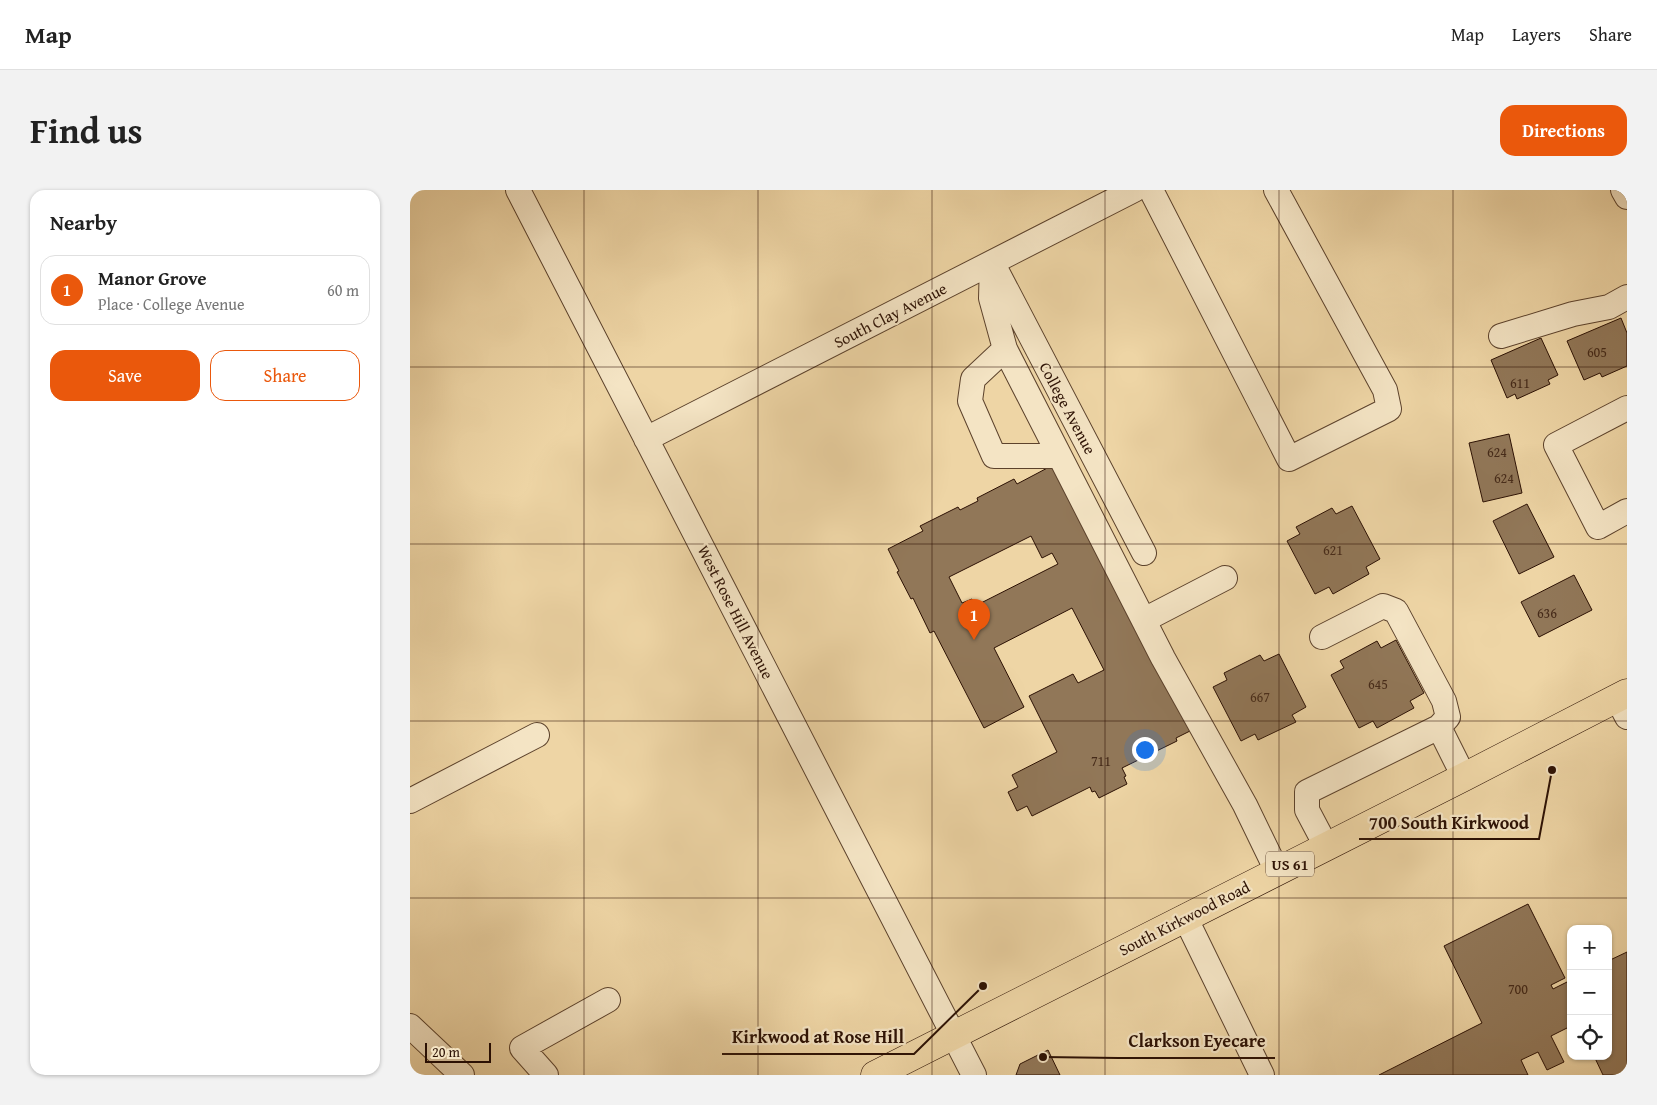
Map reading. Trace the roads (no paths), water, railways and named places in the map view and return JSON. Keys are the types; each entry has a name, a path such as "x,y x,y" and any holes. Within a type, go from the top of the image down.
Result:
{"main road":[{"name":"South Kirkwood Road","path":"875,1075 1464,777 1624,702"}],"street":[{"name":"West Rose Hill Avenue","path":"518,190 974,1075"},
{"name":"South Clay Avenue","path":"646,438 1134,190"},
{"path":"1150,190 1289,459 1389,408 1385,390 1276,190"},
{"path":"1623,190 1627,197"},
{"path":"992,263 991,298 1005,349 1144,620 1245,805 1277,871"},
{"name":"College Avenue","path":"992,263 1144,553"},
{"path":"1502,336 1573,314 1609,307 1627,297"},
{"path":"1005,349 973,379 970,401 994,456 1059,456"},
{"path":"1627,408 1556,445 1598,527 1627,511"},
{"path":"1106,546 1133,531"},
{"path":"1144,620 1224,578"},
{"path":"1322,637 1383,606 1396,611 1444,701 1448,717 1439,727 1307,792 1307,810 1326,846"},
{"path":"1439,727 1464,777"},
{"path":"410,801 537,735"},
{"path":"1185,917 1262,1075"},
{"path":"546,1075 522,1048 608,1000"},
{"path":"410,1026 462,1075"}],"place":[{"name":"Manor Grove","path":"974,640"},
{"name":"700 South Kirkwood","path":"1552,770"},
{"name":"Kirkwood at Rose Hill","path":"983,986"},
{"name":"Clarkson Eyecare","path":"1043,1057"}]}
